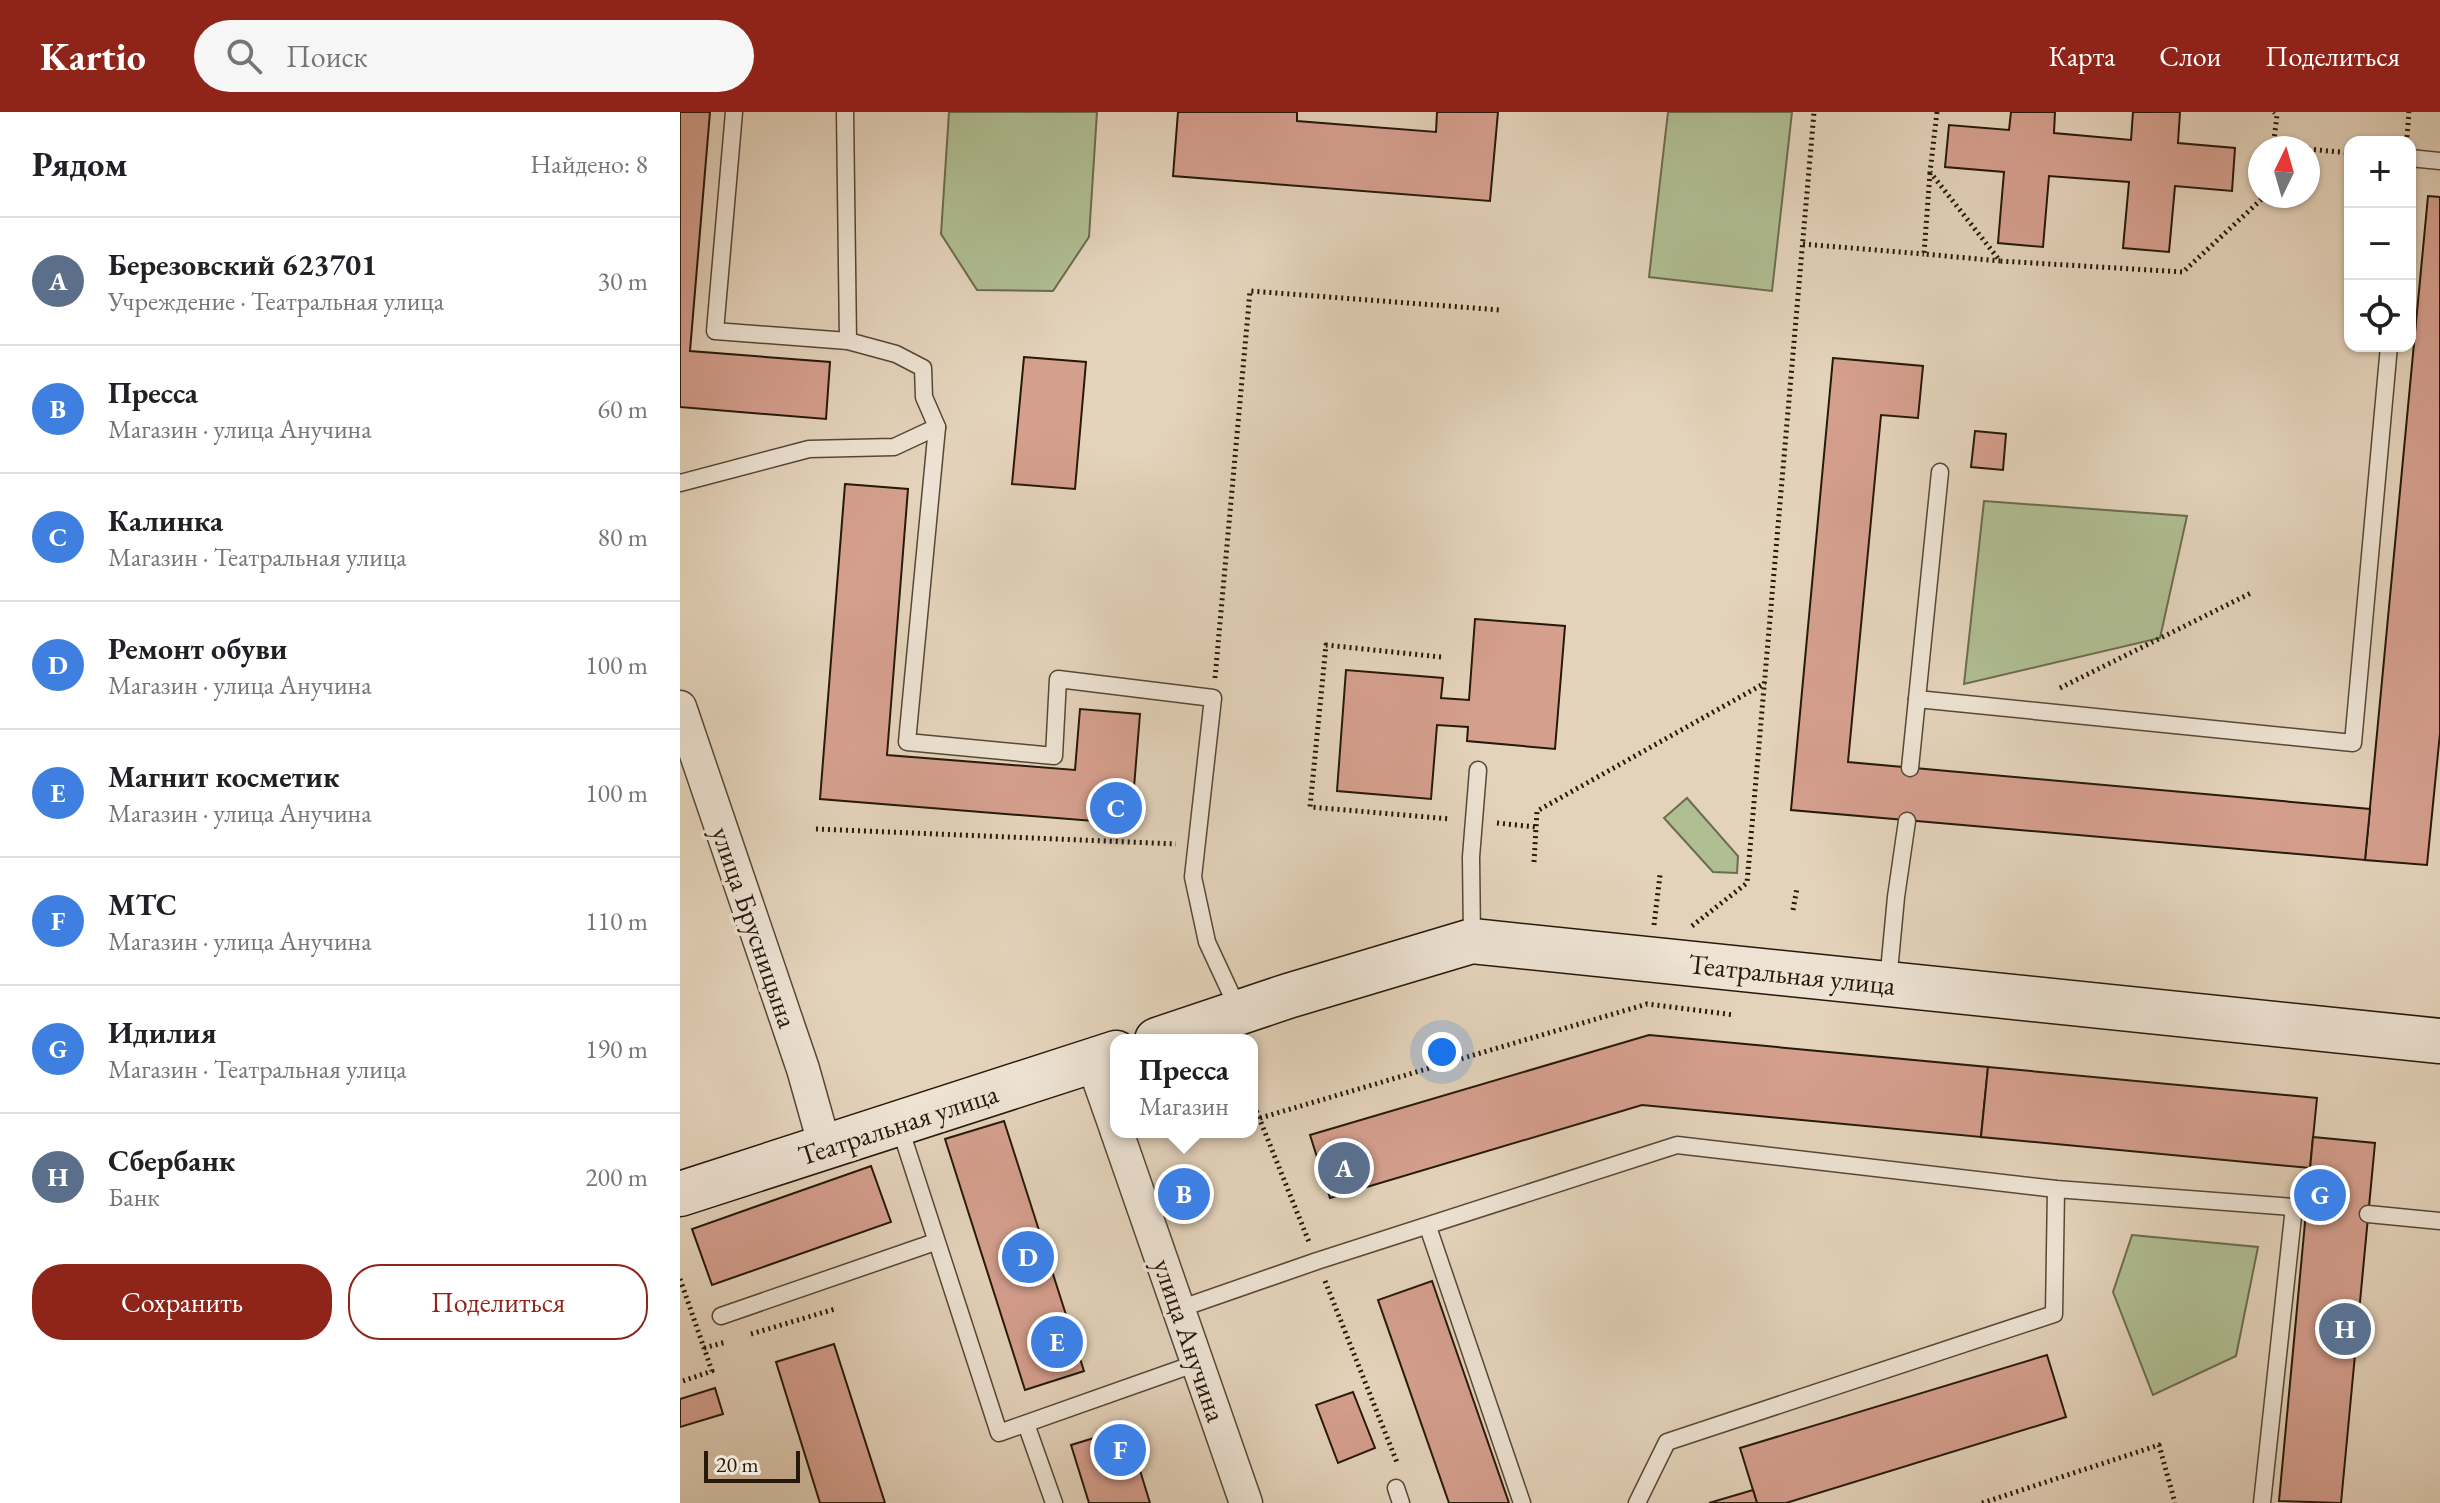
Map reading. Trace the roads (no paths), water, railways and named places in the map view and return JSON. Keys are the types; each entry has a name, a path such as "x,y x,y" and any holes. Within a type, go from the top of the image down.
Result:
{"street":[{"name":"улица Брусницына","path":"680,707 803,1069 825,1147"},
{"name":"Театральная улица","path":"1175,1034 1472,941 2440,1041"},
{"name":"Театральная улица","path":"680,1194 1104,1057"},
{"name":"улица Анучина","path":"1104,1057 1110,1091"},
{"name":"улица Анучина","path":"1120,1138 1246,1503"}],"lane":[{"path":"734,112 715,331 848,341 896,354 923,368 924,397 937,427 907,742 1054,756 1058,679 1213,698 1193,877 1207,942 1239,1013"},
{"path":"845,112 848,341"},
{"path":"2416,159 2440,161"},
{"path":"1917,699 2353,743 2388,352"},
{"path":"680,483 809,449 894,447 937,427"},
{"path":"1910,768 1940,472"},
{"path":"1472,941 1473,821 1478,770"},
{"path":"1888,984 1907,821"},
{"path":"898,1124 999,1433 1197,1363"},
{"path":"1179,1309 1317,1261 1677,1145 2056,1189 2300,1208 2262,1503"},
{"path":"1637,1503 1667,1442 2054,1314 2056,1189"},
{"path":"2368,1214 2440,1221"},
{"path":"1428,1227 1522,1503"},
{"path":"721,1316 935,1242"},
{"path":"1026,1424 1054,1503"}],"place":[{"name":"Калинка","path":"1116,808"},
{"name":"Березовский 623701","path":"1344,1168"},
{"name":"Пресса","path":"1184,1194"},
{"name":"Идилия","path":"2320,1195"},
{"name":"Ремонт обуви","path":"1028,1257"},
{"name":"Сбербанк","path":"2345,1329"},
{"name":"Магнит косметик","path":"1057,1342"},
{"name":"МТС","path":"1120,1450"}]}
